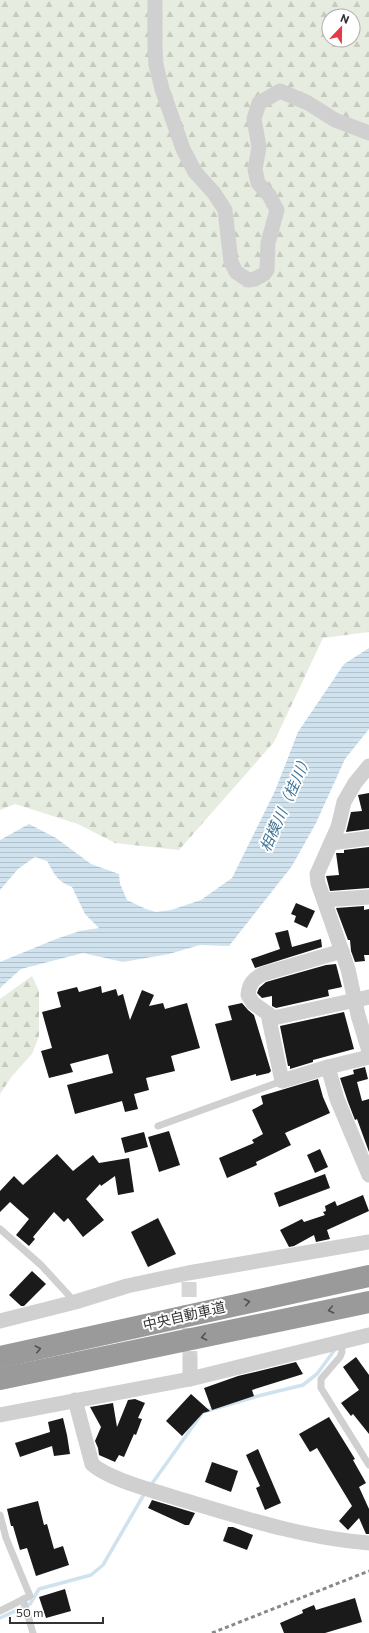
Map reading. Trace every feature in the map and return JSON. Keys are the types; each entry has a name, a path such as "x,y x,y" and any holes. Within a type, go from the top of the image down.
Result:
{"highway":[{"name":"中央自動車道","path":"0,1357 369,1276"},
{"name":"中央自動車道","path":"0,1379 369,1302"}],"street":[{"path":"155,0 156,65 162,89 183,149 195,172 214,193 225,210 231,262 236,272 248,280 255,279 264,274 267,270 268,243 277,210 269,195 258,183 255,169 259,147 254,118 259,103 280,91 308,103 335,120 369,133"},
{"path":"365,996 348,969 318,883 317,874 338,827 344,802 354,783 369,766"},
{"path":"331,843 369,838"},
{"path":"324,900 369,897"},
{"path":"274,1018 253,1003 248,994 249,985 256,978 263,974 342,951"},
{"path":"365,996 358,1015 369,1051"},
{"path":"365,996 269,1019 282,1081 328,1067 369,1057"},
{"path":"328,1067 337,1099 369,1175"},
{"path":"0,1321 75,1302 126,1286 188,1278 369,1242"},
{"path":"0,1415 190,1379 369,1335"},
{"path":"190,1360 190,1379"},
{"path":"75,1400 92,1464 98,1469 137,1486 251,1520 289,1530 334,1539 369,1543"}],"lane":[{"path":"158,1126 282,1081"},
{"path":"0,1229 41,1265 75,1302"},
{"path":"341,1342 342,1352 340,1357 321,1379 321,1388 369,1465"},
{"path":"0,1515 6,1538 30,1596 0,1611"},
{"path":"23,1599 33,1633"}],"green space":[{"path":"0,0 369,0 369,632 323,638 274,742 179,850 115,843 78,824 15,804 0,810"},
{"path":"32,976 39,991 39,1036 32,1054 12,1076 0,1094 0,999"}],"water":[{"name":"相模川（桂川）","path":"369,648 369,729 345,759 316,823 292,866 229,946 200,945 169,954 123,962 83,953 21,969 0,988 0,962 56,939 80,931 99,928 85,914 72,887 57,877 47,861 35,857 18,869 0,890 0,840 29,824 56,838 91,864 119,874 120,884 127,900 156,912 171,910 201,900 232,878 275,791 298,732 344,664"}],"building":[{"path":"369,793 369,829 346,832 351,812 362,811 358,795"},
{"path":"369,847 369,888 330,891 326,876 339,875 336,853 344,853 344,850"},
{"path":"296,903 315,911 307,928 294,922 296,916 291,914"},
{"path":"364,906 364,910 369,909 369,955 364,955 365,961 355,962 351,951 350,940 348,940 336,908"},
{"path":"288,930 292,947 321,939 322,947 255,968 251,959 280,949 275,933"},
{"path":"336,964 342,987 328,990 329,996 276,1008 272,1006 272,996 262,998 257,993 259,988 266,982 326,965"},
{"path":"101,986 102,993 116,989 118,996 123,994 130,1020 142,990 154,995 149,1006 163,1003 165,1009 187,1003 200,1048 171,1056 175,1071 146,1078 149,1090 134,1094 138,1109 125,1112 122,1101 75,1114 67,1085 113,1073 108,1054 70,1064 73,1072 49,1078 41,1051 52,1048 42,1012 61,1007 57,992 77,987 79,992"},
{"path":"242,1003 254,1015 271,1071 269,1073 256,1076 256,1074 231,1081 215,1024 232,1020 228,1006"},
{"path":"344,1012 354,1049 313,1060 313,1062 290,1069 290,1066 288,1066 280,1026"},
{"path":"365,1067 368,1079 357,1082 362,1101 369,1099 369,1152 357,1119 355,1120 340,1078 354,1074 353,1070"},
{"path":"318,1079 323,1097 330,1113 285,1133 291,1145 256,1162 257,1165 227,1178 219,1158 254,1143 252,1140 263,1134 252,1110 263,1104 261,1096"},
{"path":"169,1131 180,1165 159,1172 148,1137"},
{"path":"144,1132 148,1147 125,1153 121,1138"},
{"path":"320,1149 328,1167 315,1173 307,1155"},
{"path":"57,1154 73,1171 93,1155 99,1163 129,1158 134,1192 118,1195 115,1176 101,1186 100,1184 86,1199 104,1220 83,1237 68,1218 64,1222 54,1212 33,1237 35,1239 29,1246 16,1235 29,1219 10,1202 0,1212 0,1191 14,1176 23,1185"},
{"path":"325,1174 330,1188 279,1207 274,1193"},
{"path":"363,1195 369,1211 327,1230 330,1239 316,1242 314,1235 294,1246 289,1247 280,1230 302,1219 304,1222 325,1215 323,1212 326,1211 325,1206 335,1201 337,1206"},
{"path":"158,1218 176,1254 148,1267 131,1232"},
{"path":"32,1271 46,1284 24,1306 21,1306 9,1295"},
{"path":"356,1357 369,1375 369,1434 353,1414 351,1416 341,1403 359,1390 343,1367"},
{"path":"296,1362 303,1374 252,1390 254,1396 212,1410 204,1388 238,1376"},
{"path":"191,1394 210,1411 203,1413 182,1436 166,1421"},
{"path":"135,1399 145,1403 138,1418 142,1419 136,1435 134,1434 124,1457 119,1455 115,1462 99,1455 95,1441 101,1427 90,1407 113,1403 117,1427 128,1400"},
{"path":"329,1417 355,1459 353,1460 366,1483 359,1487 369,1509 369,1534 366,1534 359,1518 348,1530 339,1521 352,1506 317,1448 310,1452 299,1434"},
{"path":"63,1418 70,1454 54,1456 52,1446 20,1457 15,1443 50,1432 48,1422"},
{"path":"258,1449 281,1503 265,1510 256,1488 260,1486 246,1455"},
{"path":"212,1462 238,1471 231,1492 205,1482"},
{"path":"152,1500 195,1513 189,1525 185,1525 148,1508"},
{"path":"38,1501 44,1525 47,1524 54,1549 63,1546 69,1565 36,1576 27,1548 20,1550 13,1526 11,1526 7,1509"},
{"path":"228,1527 233,1527 253,1535 247,1550 223,1541"},
{"path":"65,1589 71,1611 46,1618 39,1597"},
{"path":"355,1598 362,1622 325,1633 284,1633 280,1623 303,1613 302,1610 314,1605 316,1610"}],"waterway":[{"path":"151,1485 203,1412 303,1385 317,1374 336,1348"},
{"path":"0,1618 30,1604 39,1589 91,1575 103,1565 143,1496"}],"tunnel":[{"path":"189,1282 190,1359"}],"railway":[{"path":"212,1633 369,1571"}]}
